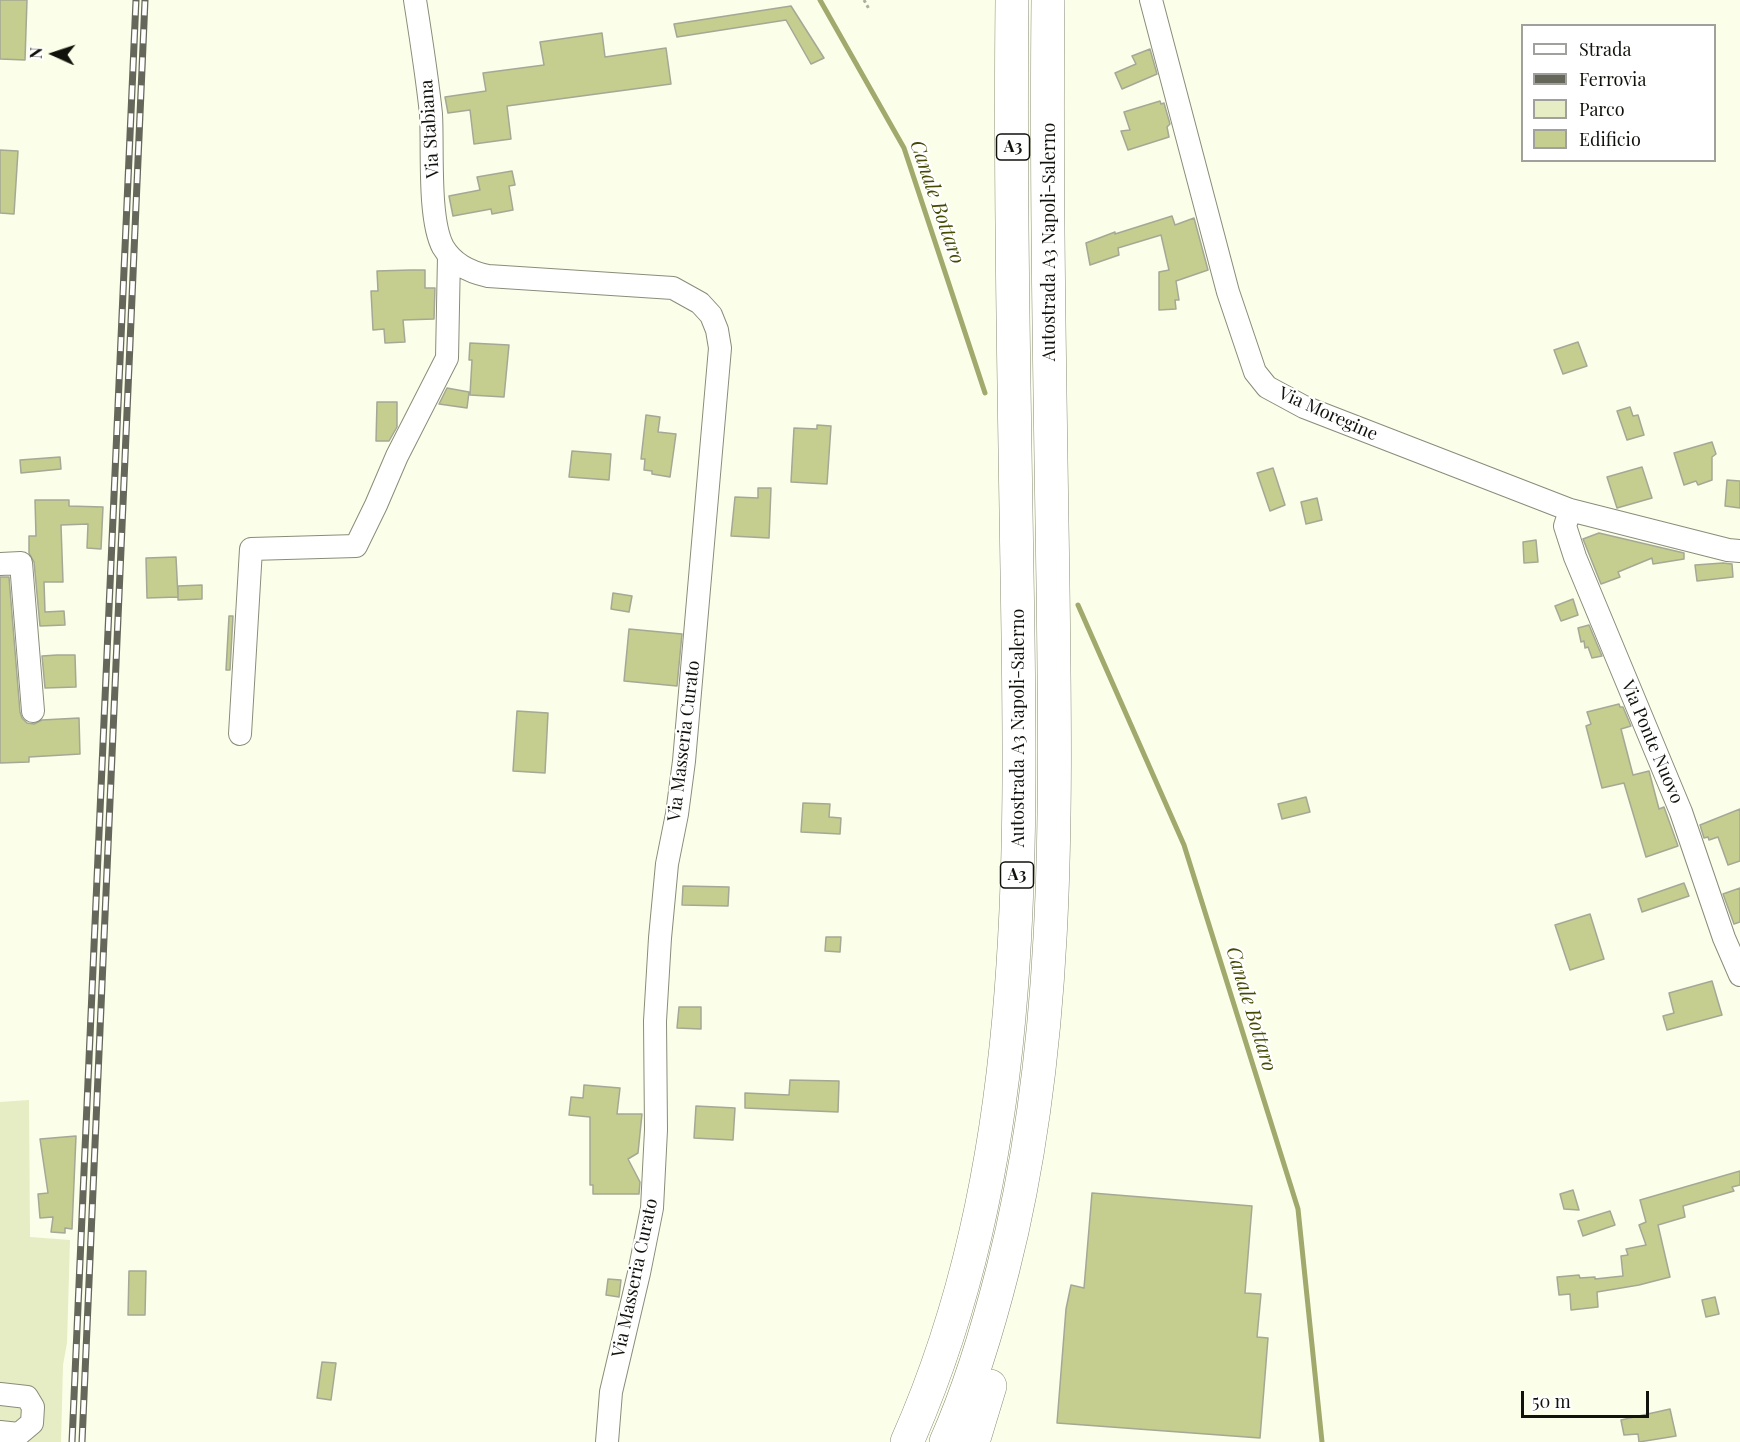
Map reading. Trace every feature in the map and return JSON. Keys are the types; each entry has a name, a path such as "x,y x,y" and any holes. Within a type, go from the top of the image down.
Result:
{"highway":[{"name":"Autostrada A3 Napoli-Salerno","path":"907,1442 944,1348 973,1249 995,1139 1012,990 1017,880 1019,685 1012,0"},
{"name":"Autostrada A3 Napoli-Salerno","path":"946,1442 979,1357 1009,1246 1030,1142 1047,990 1055,831 1048,0"},
{"path":"973,1442 1010,1311 1024,1234 1030,1142"}],"street":[{"name":"Via Stabiana","path":"415,0 431,116 436,232 449,256"},
{"name":"Via Moregine","path":"1152,0 1228,291 1255,372 1267,387 1304,407 1570,510 1728,550 1740,551"},
{"path":"240,734 251,549 356,546 397,456 447,358 449,256"},
{"name":"Via Masseria Curato","path":"449,256 472,273 488,276 673,288 700,303 711,315 717,330 720,348 684,761 667,864 660,938 655,1021 656,1130 652,1208 610,1392 607,1442"},
{"name":"Via Ponte Nuovo","path":"1570,510 1565,526 1575,557 1681,812 1724,938 1740,975"},
{"path":"0,564 21,563 33,711"},
{"path":"0,1394 27,1397 33,1407 32,1423 19,1434 0,1432"}],"path":[{"path":"864,0 869,9"}],"green space":[{"path":"29,1100 30,1237 70,1240 61,1442 0,1442 0,1102"}],"building":[{"path":"0,0 27,0 25,60 0,59"},
{"path":"791,6 824,58 811,64 786,20 677,37 674,24"},
{"path":"602,33 605,57 666,48 671,84 507,106 511,139 474,144 470,110 448,113 445,97 486,91 483,73 544,65 540,42"},
{"path":"1150,49 1157,74 1122,89 1115,73 1136,64 1132,56"},
{"path":"1160,101 1161,104 1164,103 1170,124 1167,127 1169,137 1128,150 1121,131 1130,130 1124,112"},
{"path":"0,150 18,151 14,214 0,213"},
{"path":"512,171 515,185 509,186 513,210 492,214 491,209 453,216 449,196 480,190 477,177"},
{"path":"1172,216 1175,225 1194,218 1208,270 1176,281 1179,300 1175,300 1176,309 1159,310 1159,272 1169,270 1161,235 1118,248 1119,255 1090,265 1086,243 1115,232 1115,234"},
{"path":"425,270 425,288 435,288 434,319 403,320 405,342 385,343 384,329 373,330 371,291 378,291 377,271"},
{"path":"1578,342 1587,366 1563,374 1554,350"},
{"path":"470,343 509,345 504,397 470,395 472,360 469,360"},
{"path":"447,388 469,392 467,408 439,404"},
{"path":"377,402 397,402 397,427 389,441 376,441"},
{"path":"1630,407 1633,416 1638,415 1644,435 1627,440 1617,411"},
{"path":"646,415 660,417 658,432 676,434 670,477 644,470 645,459 641,459"},
{"path":"817,425 831,426 827,484 791,482 794,428 817,429"},
{"path":"1712,442 1716,454 1712,457 1712,480 1698,485 1696,481 1684,485 1674,453"},
{"path":"572,451 611,454 609,480 569,477"},
{"path":"60,457 61,469 21,473 20,460"},
{"path":"1642,467 1652,498 1617,508 1607,477"},
{"path":"1273,468 1285,505 1270,511 1257,473"},
{"path":"1727,480 1740,481 1740,508 1725,506"},
{"path":"758,488 771,488 769,538 731,536 735,497 758,498"},
{"path":"1317,498 1322,520 1306,524 1301,502"},
{"path":"35,500 69,500 69,506 103,507 101,549 87,548 88,524 61,525 63,582 44,582 45,612 64,611 65,625 40,626 34,562 29,553 29,536 36,536"},
{"path":"1599,533 1684,553 1684,559 1653,564 1652,558 1618,572 1620,577 1601,584 1583,539"},
{"path":"1536,540 1538,562 1524,563 1523,542"},
{"path":"176,557 178,597 147,598 146,558"},
{"path":"1732,564 1733,577 1697,581 1695,565"},
{"path":"0,577 9,577 22,718 27,723 34,724 42,720 79,718 80,754 29,757 29,762 0,763"},
{"path":"202,585 202,599 178,600 178,586"},
{"path":"613,593 632,596 629,612 611,609"},
{"path":"1573,599 1578,615 1561,621 1555,606"},
{"path":"229,616 233,616 230,670 226,670"},
{"path":"1589,625 1602,656 1592,658 1588,647 1585,648 1584,641 1581,642 1578,628"},
{"path":"629,629 682,634 677,686 624,681"},
{"path":"75,655 76,687 45,688 42,656"},
{"path":"1619,704 1623,707 1631,726 1621,729 1633,775 1649,771 1659,809 1664,807 1678,846 1646,857 1624,783 1602,788 1586,726 1591,724 1587,712"},
{"path":"517,711 548,713 545,773 513,771"},
{"path":"1306,797 1310,812 1282,819 1278,804"},
{"path":"803,803 830,804 829,817 841,818 840,834 801,832"},
{"path":"1740,809 1740,861 1728,865 1718,837 1709,840 1708,837 1704,838 1700,825"},
{"path":"1684,883 1689,896 1642,912 1638,899"},
{"path":"683,886 729,887 728,906 682,905"},
{"path":"1740,888 1740,922 1734,924 1723,894"},
{"path":"1590,914 1604,959 1570,970 1555,925"},
{"path":"826,937 841,937 840,952 825,951"},
{"path":"1712,981 1722,1015 1667,1030 1663,1016 1674,1013 1669,993"},
{"path":"679,1007 701,1007 701,1029 677,1028"},
{"path":"790,1080 839,1081 838,1112 745,1108 745,1093 789,1095"},
{"path":"584,1085 620,1088 617,1114 642,1114 638,1153 628,1159 640,1182 639,1194 593,1194 593,1185 590,1185 590,1117 569,1115 571,1097 583,1098"},
{"path":"696,1106 735,1108 733,1140 694,1138"},
{"path":"76,1136 72,1229 65,1228 65,1233 51,1232 53,1217 40,1218 38,1194 48,1193 40,1139"},
{"path":"1740,1171 1740,1185 1732,1187 1734,1191 1683,1206 1685,1217 1658,1225 1670,1277 1597,1292 1598,1307 1571,1310 1570,1294 1559,1295 1557,1277 1579,1275 1580,1278 1595,1277 1595,1279 1623,1276 1621,1256 1628,1255 1626,1249 1646,1245 1639,1225 1646,1222 1640,1200"},
{"path":"1573,1190 1579,1210 1564,1209 1560,1194"},
{"path":"1092,1193 1252,1206 1245,1293 1261,1294 1257,1337 1268,1338 1260,1438 1057,1423 1066,1309 1071,1285 1084,1288"},
{"path":"1610,1211 1615,1225 1583,1236 1578,1221"},
{"path":"129,1271 146,1271 145,1315 128,1315"},
{"path":"608,1279 621,1280 619,1297 606,1295"},
{"path":"1715,1297 1719,1314 1706,1317 1702,1300"},
{"path":"322,1362 336,1363 331,1400 317,1398"},
{"path":"1670,1409 1676,1436 1639,1442 1638,1434 1624,1435 1621,1420"}],"waterway":[{"name":"Canale Bottaro","path":"820,0 904,148 985,393"},
{"name":"Canale Bottaro","path":"1078,605 1184,845 1298,1209 1322,1442"}],"railway":[{"path":"72,1442 136,0"},
{"path":"82,1442 145,0"}]}
